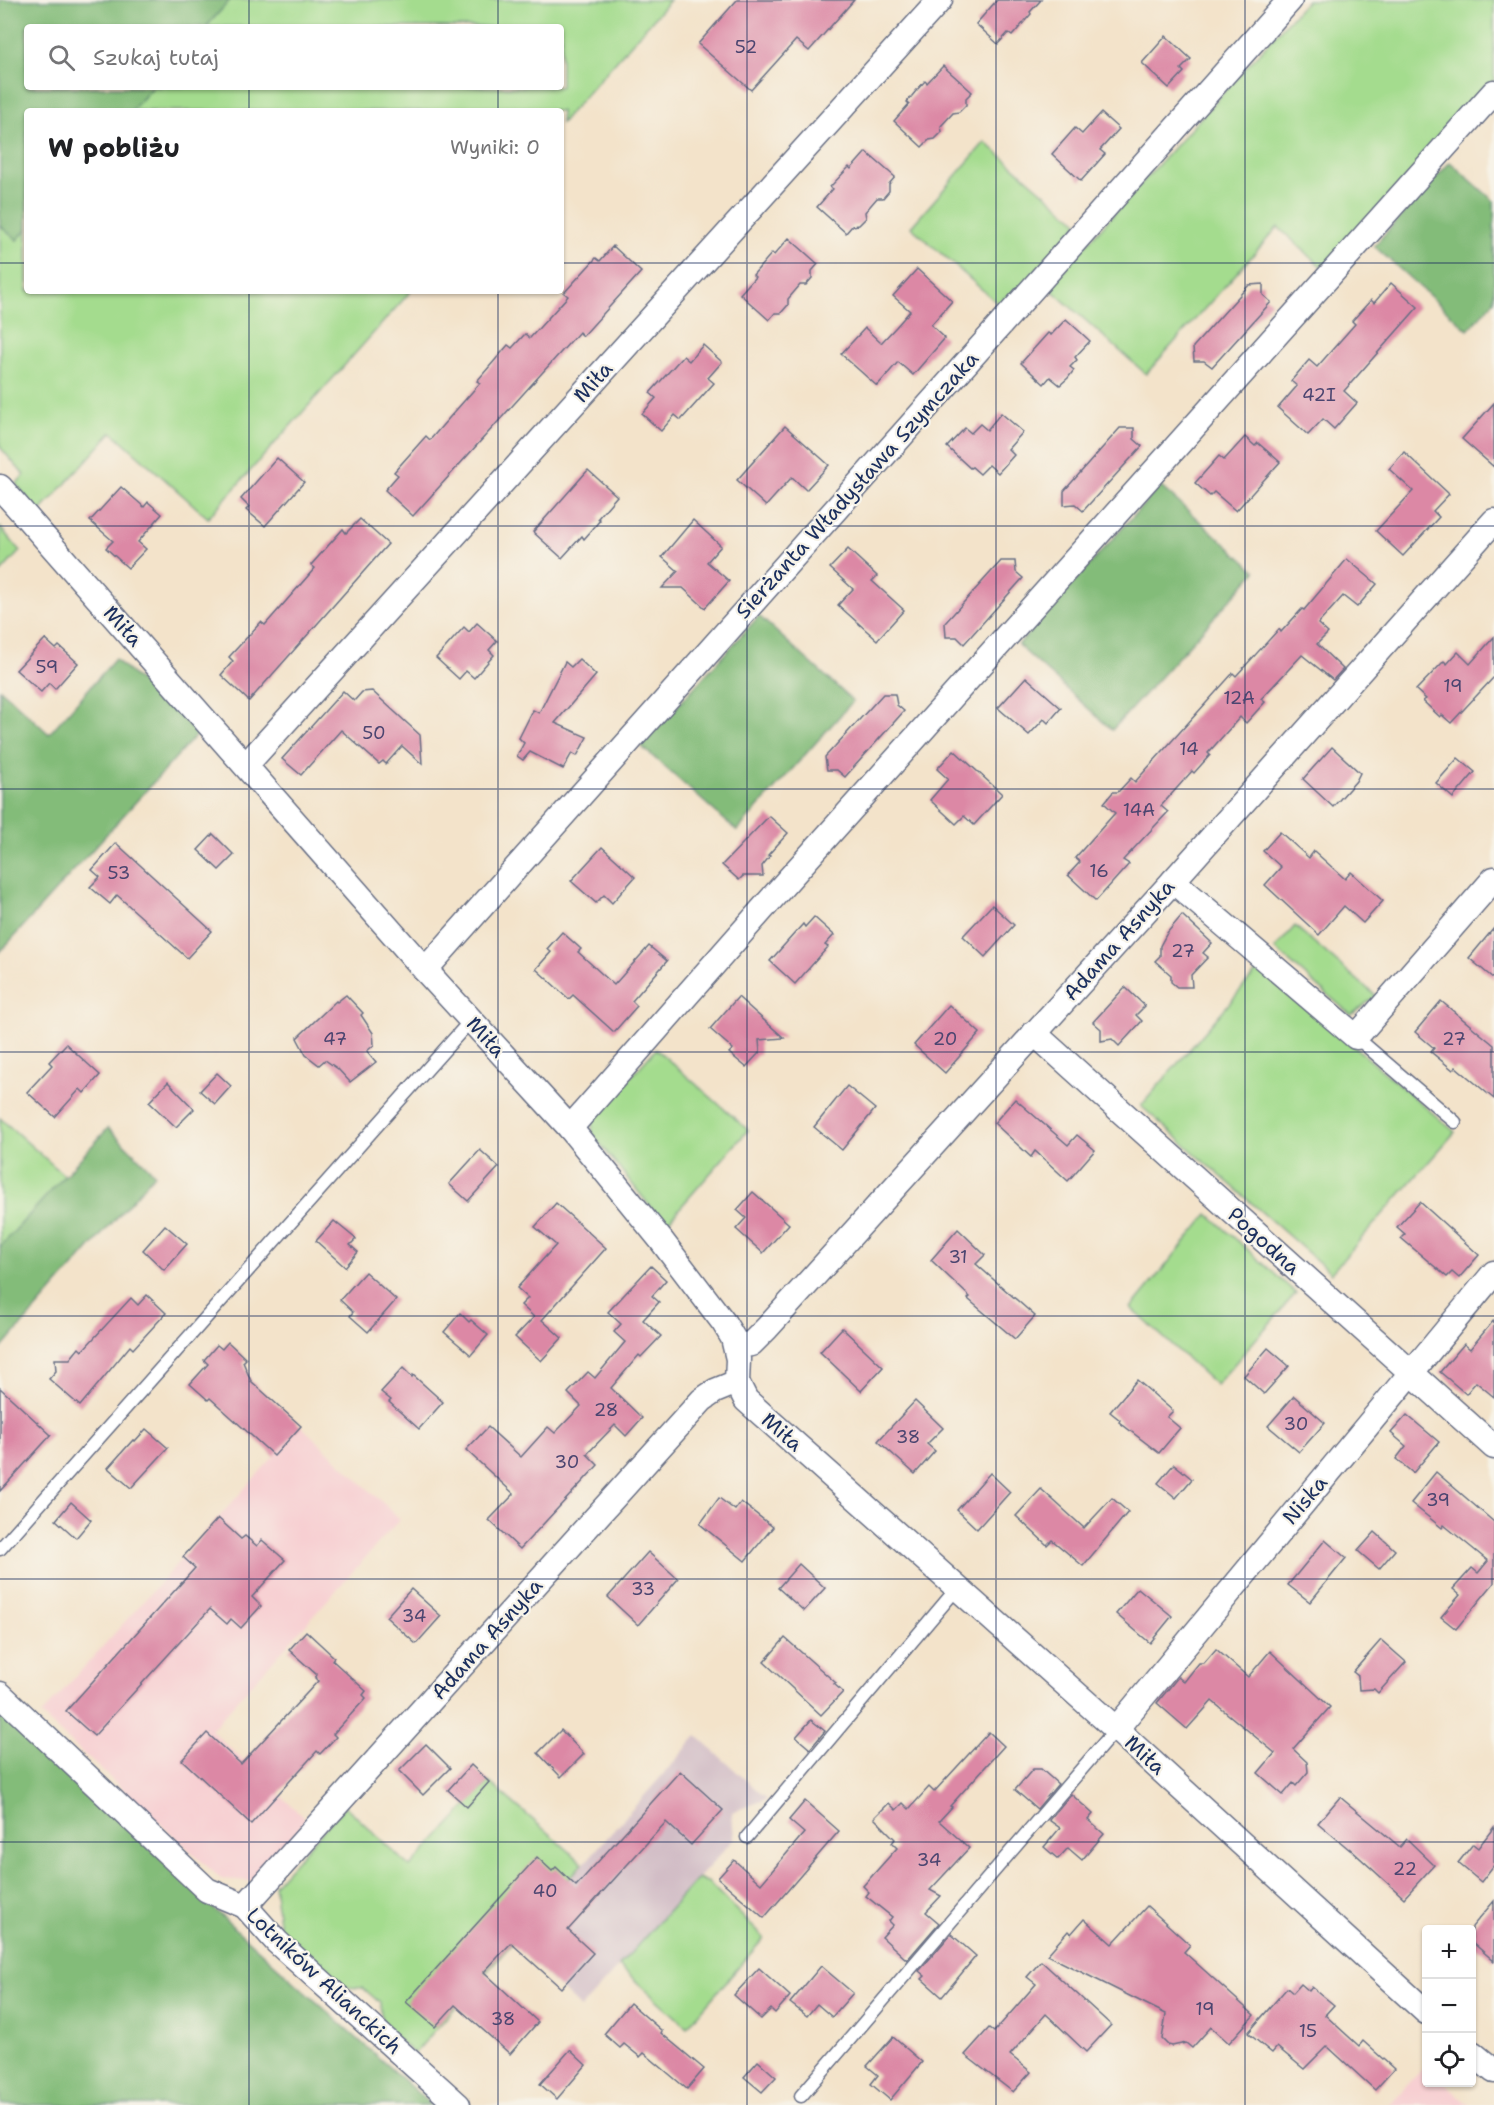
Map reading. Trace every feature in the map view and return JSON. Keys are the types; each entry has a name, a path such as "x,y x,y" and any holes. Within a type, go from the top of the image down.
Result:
{"street":[{"name":"Miła","path":"246,765 940,0"},
{"name":"Sierżanta Władysława Szymczaka","path":"425,970 1290,0"},
{"path":"570,1128 788,880 1494,92"},
{"name":"Miła","path":"0,488 425,970 570,1128 682,1267 724,1323 737,1346"},
{"name":"Adama Asnyka","path":"737,1346 751,1344 767,1329 1173,881 1494,521"},
{"path":"1173,881 1356,1037 1494,879"},
{"name":"Pogodna","path":"1034,1033 1494,1447"},
{"name":"Niska","path":"1116,1729 1494,1273"},
{"path":"736,1382 737,1346"},
{"name":"Miła","path":"736,1382 746,1400 1116,1729 1422,2008"},
{"name":"Adama Asnyka","path":"245,1906 702,1400 715,1391 736,1382"},
{"name":"Lotników Alianckich","path":"0,1694 207,1890 245,1906 277,1942 458,2105"},
{"path":"1476,2056 1494,2072"}],"lane":[{"path":"0,1549 471,1020"},
{"path":"1356,1037 1455,1122"},
{"path":"747,1837 958,1587"},
{"path":"801,2096 1116,1729"}],"shaded area":[{"path":"301,1426 400,1519 211,1730 307,1820 251,1881 221,1879 41,1715"},
{"path":"697,1736 767,1799 732,1812 734,1839 581,2008 513,1944"},
{"path":"1422,2069 1422,2087 1449,2087 1469,2105 1389,2105"}],"green space":[{"path":"0,0 230,0 209,24 24,24 24,90 150,90 134,108 24,108 24,232 17,240 0,226"},
{"path":"230,0 670,0 564,120 564,108 134,108 150,90 564,90 564,24 209,24"},
{"path":"1307,0 1494,0 1494,79 1325,270 1278,227 1146,374 1048,287"},
{"path":"985,142 1079,223 1003,308 911,227"},
{"path":"1450,162 1494,201 1494,301 1468,330 1374,246"},
{"path":"0,226 17,240 24,232 24,294 408,294 208,518 112,432 39,513 16,484 24,475 0,447"},
{"path":"1160,486 1256,571 1112,730 1018,645"},
{"path":"0,527 20,551 0,573"},
{"path":"759,616 853,701 737,831 641,746"},
{"path":"115,659 198,733 0,952 0,689 49,734"},
{"path":"1295,926 1376,996 1351,1015 1275,949"},
{"path":"1263,964 1357,1049 1455,1132 1331,1273 1141,1106"},
{"path":"656,1049 748,1130 665,1225 592,1134 593,1119"},
{"path":"0,1118 65,1176 0,1247"},
{"path":"108,1128 155,1174 0,1350 0,1247"},
{"path":"1208,1214 1296,1293 1216,1385 1131,1308"},
{"path":"0,1705 229,1923 431,2105 0,2105"},
{"path":"489,1782 583,1863 414,2054 382,2024 380,2003 363,1988 341,1987 280,1930 274,1885 345,1806 410,1867"},
{"path":"698,1878 709,1883 764,1938 687,2027 619,1966"}],"building":[{"path":"737,0 854,0 809,51 796,40 751,90 698,44"},
{"path":"997,0 1041,0 1012,36 1008,33 998,44 976,24"},
{"path":"1166,36 1191,59 1181,69 1184,72 1169,88 1142,63"},
{"path":"943,66 972,92 966,98 966,105 959,112 953,113 941,126 942,132 922,147 894,121 909,104 907,102 916,91"},
{"path":"1101,113 1119,129 1100,150 1105,154 1081,181 1052,154 1075,128 1082,134"},
{"path":"866,152 895,177 883,198 877,198 865,212 866,218 859,225 852,226 846,233 817,207 833,189 830,187"},
{"path":"789,238 818,264 806,285 800,285 788,299 788,305 781,313 775,313 769,320 740,294 772,253 774,255"},
{"path":"613,246 641,272 583,336 579,332 413,516 385,490 398,475 394,472 426,436 430,440 480,383 477,381 508,345 512,348 525,334 530,338 568,296 564,293 596,258 600,261"},
{"path":"917,269 952,301 931,325 945,338 913,375 898,362 877,386 841,354 865,328 881,343 896,327 910,311 893,296"},
{"path":"1391,283 1418,307 1344,391 1357,403 1334,429 1323,419 1308,435 1278,408 1297,386 1291,381 1309,360 1317,367 1355,324 1352,321 1371,300 1374,303"},
{"path":"1263,284 1263,295 1271,302 1212,367 1204,361 1194,361 1193,347 1249,285"},
{"path":"1066,319 1090,341 1075,357 1077,360 1070,367 1074,370 1068,378 1060,385 1050,377 1044,384 1021,363 1048,333 1051,335"},
{"path":"703,345 722,362 708,378 714,383 681,420 675,415 661,431 642,414 656,398 650,393 683,356 689,361"},
{"path":"1494,403 1494,467 1462,439"},
{"path":"1001,413 1023,432 1008,449 1014,455 998,473 989,465 980,474 947,447 965,428 971,433 980,424 987,430"},
{"path":"785,426 829,465 806,490 792,477 766,506 737,480"},
{"path":"1120,428 1134,428 1134,439 1142,446 1083,511 1075,504 1064,505 1064,491"},
{"path":"1245,437 1255,446 1258,443 1280,462 1236,511 1214,492 1210,496 1195,483 1219,456 1224,460"},
{"path":"1404,452 1449,494 1433,511 1439,517 1403,556 1376,531 1413,491 1389,469"},
{"path":"277,458 304,482 265,526 246,510 249,507 241,499"},
{"path":"588,470 617,496 598,518 600,520 592,530 584,539 582,536 562,558 533,532"},
{"path":"121,487 144,507 148,502 162,514 138,542 146,549 128,568 106,548 113,541 90,521"},
{"path":"360,519 388,544 249,701 221,675 233,661 229,657 261,622 265,625 315,568 311,565 343,529 346,533"},
{"path":"693,520 721,546 707,562 729,581 705,608 683,588 662,588 678,571 662,557"},
{"path":"848,549 877,576 872,581 904,610 877,640 838,605 853,589 830,568"},
{"path":"1347,559 1377,584 1357,607 1343,596 1318,624 1328,633 1317,644 1343,669 1333,680 1302,655 1261,699 1265,702 1246,723 1240,717 1208,753 1210,755 1194,773 1192,771 1161,806 1168,812 1123,860 1129,864 1096,901 1068,875 1080,862 1075,858 1115,813 1104,803 1113,792 1118,792 1131,778 1135,782 1233,673 1236,676 1279,629 1281,632 1302,609 1304,610"},
{"path":"1001,561 1015,561 1016,572 1023,578 964,644 957,637 946,637 945,623"},
{"path":"477,623 497,641 489,650 494,655 474,678 466,671 459,679 436,658 464,627 469,632"},
{"path":"1494,637 1494,677 1451,723 1442,715 1440,717 1423,701 1426,699 1416,690 1444,661 1447,664 1458,652 1470,664"},
{"path":"45,639 56,649 59,646 78,663 55,689 49,683 41,692 16,670"},
{"path":"579,659 596,675 555,723 587,737 577,756 572,753 563,769 530,752 523,760 517,756 524,743 519,738 533,710 539,713 565,662 571,667"},
{"path":"1026,677 1061,708 1048,723 1044,719 1029,735 998,708"},
{"path":"343,691 354,701 362,692 372,691 420,735 422,764 402,746 386,764 383,761 379,764 341,730 301,775 282,759"},
{"path":"883,694 895,694 897,705 904,711 845,777 837,770 827,770 825,757"},
{"path":"1332,747 1360,773 1356,781 1333,807 1303,779"},
{"path":"954,750 1002,794 974,825 964,816 956,824 930,800 948,779 937,769"},
{"path":"1458,758 1475,772 1453,798 1436,783"},
{"path":"769,816 788,833 768,855 770,856 762,866 763,876 743,876 739,880 722,865"},
{"path":"1280,832 1309,858 1314,851 1345,879 1351,872 1383,901 1363,923 1344,906 1319,935 1265,885 1281,867 1263,851"},
{"path":"213,834 234,855 219,870 198,850"},
{"path":"116,843 212,931 187,958 117,895 110,904 90,887 100,877 92,870"},
{"path":"602,847 635,877 612,903 604,895 596,903 571,881"},
{"path":"992,905 1014,925 985,957 963,936"},
{"path":"1182,915 1212,943 1203,953 1208,957 1191,975 1192,987 1177,987 1171,982 1171,975 1155,961 1160,956 1160,946 1167,933"},
{"path":"814,917 834,935 825,945 828,947 795,984 770,961 803,924 805,927"},
{"path":"1494,928 1494,979 1469,958"},
{"path":"562,932 581,949 578,952 614,985 649,946 667,961 632,1001 637,1006 614,1032 573,995 569,999 536,969 551,952 547,949"},
{"path":"1125,987 1145,1006 1136,1015 1142,1021 1119,1046 1112,1039 1101,1041 1101,1029 1093,1022"},
{"path":"346,995 363,1013 361,1015 373,1033 374,1045 367,1051 376,1062 350,1082 338,1069 325,1060 319,1065 306,1055 297,1038 336,1001"},
{"path":"738,997 784,1038 759,1040 760,1052 746,1067 729,1053 733,1049 710,1029"},
{"path":"1441,1001 1494,1045 1494,1099 1456,1067 1453,1070 1431,1052 1434,1048 1415,1032"},
{"path":"949,1005 980,1033 945,1073 914,1045"},
{"path":"66,1044 100,1075 84,1093 80,1089 55,1117 27,1092 52,1065 49,1062"},
{"path":"217,1073 231,1086 215,1104 200,1091"},
{"path":"168,1082 194,1109 176,1127 149,1102"},
{"path":"847,1086 875,1109 842,1150 814,1127"},
{"path":"1015,1099 1068,1145 1077,1135 1095,1150 1068,1181 1035,1151 1031,1157 994,1123"},
{"path":"480,1150 499,1167 468,1201 449,1184"},
{"path":"753,1192 789,1224 763,1253 736,1229 746,1218 737,1210"},
{"path":"1420,1202 1479,1255 1459,1278 1452,1272 1447,1277 1401,1238 1405,1234 1397,1227"},
{"path":"556,1203 606,1248 542,1320 562,1338 541,1361 515,1337 534,1317 521,1305 528,1298 517,1288 556,1245 535,1227"},
{"path":"334,1221 356,1239 350,1245 358,1252 345,1267 316,1241"},
{"path":"165,1225 187,1244 164,1270 143,1250"},
{"path":"958,1229 985,1255 976,1264 1035,1316 1015,1339 968,1299 970,1297 931,1260"},
{"path":"651,1266 666,1280 652,1296 659,1302 643,1320 661,1336 641,1357 639,1355 611,1388 642,1418 626,1436 615,1425 587,1454 598,1465 520,1549 489,1520 514,1494 466,1450 488,1427 521,1457 548,1427 555,1433 581,1406 568,1393 588,1372 595,1378 625,1342 614,1332 621,1324 608,1312"},
{"path":"365,1272 396,1300 368,1332 350,1316 353,1312 340,1300"},
{"path":"147,1295 166,1313 133,1349 130,1346 80,1406 49,1379 56,1371 55,1359 70,1359 79,1348 82,1351 131,1298 138,1305"},
{"path":"460,1313 488,1335 471,1355 444,1332"},
{"path":"1494,1320 1494,1397 1476,1382 1466,1394 1440,1372 1464,1344 1470,1349"},
{"path":"842,1328 883,1367 861,1391 820,1352"},
{"path":"228,1342 246,1359 243,1362 251,1381 301,1426 274,1456 210,1398 208,1400 190,1384 208,1364 204,1360 217,1345 222,1349"},
{"path":"1268,1348 1289,1366 1264,1394 1244,1376"},
{"path":"403,1368 443,1402 419,1429 381,1392"},
{"path":"1137,1380 1173,1411 1167,1417 1180,1428 1159,1453 1119,1422 1120,1420 1110,1412"},
{"path":"0,1388 51,1435 0,1491"},
{"path":"1294,1396 1325,1423 1299,1452 1268,1426"},
{"path":"915,1401 943,1428 927,1444 935,1451 915,1474 878,1441"},
{"path":"1407,1415 1439,1442 1413,1473 1396,1459 1406,1446 1391,1433"},
{"path":"146,1429 168,1448 131,1488 108,1468"},
{"path":"1174,1464 1192,1479 1176,1498 1158,1483"},
{"path":"1436,1472 1494,1522 1494,1583 1456,1629 1441,1617 1460,1595 1453,1589 1472,1568 1478,1573 1488,1561 1444,1525 1442,1528 1411,1503"},
{"path":"990,1473 1010,1492 977,1529 957,1510"},
{"path":"1041,1489 1084,1528 1112,1498 1128,1512 1083,1566 1052,1540 1047,1545 1016,1516"},
{"path":"719,1498 735,1510 741,1502 773,1527 745,1561 700,1524"},
{"path":"71,1502 91,1520 76,1538 56,1520"},
{"path":"218,1518 241,1539 245,1536 257,1546 262,1540 285,1560 252,1597 261,1606 241,1628 231,1619 227,1624 210,1609 94,1736 66,1711 195,1568 183,1557"},
{"path":"1375,1532 1395,1550 1379,1569 1358,1551"},
{"path":"1325,1540 1346,1558 1310,1602 1288,1585"},
{"path":"648,1552 678,1579 638,1625 608,1597"},
{"path":"799,1564 825,1588 804,1611 778,1588"},
{"path":"1138,1588 1172,1616 1150,1643 1116,1614"},
{"path":"411,1589 441,1616 416,1644 386,1617"},
{"path":"306,1631 334,1657 332,1660 366,1691 363,1695 366,1698 333,1734 336,1737 320,1754 317,1751 251,1824 182,1760 207,1733 241,1764 318,1681 315,1678 317,1675 289,1650"},
{"path":"785,1638 836,1683 834,1684 843,1692 821,1715 764,1662"},
{"path":"1381,1640 1406,1662 1378,1693 1374,1689 1359,1690 1358,1676 1353,1672"},
{"path":"1216,1649 1248,1677 1270,1651 1330,1707 1293,1749 1307,1762 1308,1772 1296,1786 1293,1783 1283,1795 1258,1773 1275,1753 1212,1701 1187,1729 1157,1703 1178,1677 1184,1682 1199,1663 1204,1663"},
{"path":"811,1720 825,1731 810,1749 796,1737"},
{"path":"561,1730 584,1754 561,1777 538,1753"},
{"path":"989,1732 1004,1746 939,1821 969,1848 930,1890 941,1896 926,1912 939,1923 907,1960 882,1937 893,1925 889,1921 892,1917 866,1896 869,1892 863,1886 897,1848 892,1843 895,1839 874,1818 889,1803 896,1810 903,1803 909,1809 929,1787 934,1792"},
{"path":"426,1744 450,1768 423,1795 399,1771"},
{"path":"471,1765 489,1782 467,1807 448,1790"},
{"path":"1033,1769 1041,1769 1058,1784 1037,1809 1015,1790"},
{"path":"680,1771 723,1810 691,1845 666,1822 568,1930 593,1953 561,1988 511,1943 484,1972 538,2022 510,2054 455,2005 435,2027 406,2002 537,1857 552,1871 556,1867 576,1886"},
{"path":"1071,1794 1093,1814 1088,1820 1104,1834 1082,1860 1068,1848 1058,1859 1044,1847 1060,1828 1049,1820"},
{"path":"1340,1797 1400,1847 1407,1839 1434,1865 1404,1898 1318,1823"},
{"path":"805,1801 839,1831 764,1918 718,1878 734,1860 761,1884 804,1833 789,1820"},
{"path":"1494,1827 1494,1865 1481,1882 1458,1863 1473,1844 1478,1848"},
{"path":"1494,1901 1494,1961 1476,1945 1476,1925 1474,1925"},
{"path":"1147,1906 1190,1945 1184,1952 1254,2015 1229,2043 1211,2027 1192,2048 1186,2043 1168,2045 1162,2039 1166,2014 1047,1955 1068,1931 1071,1934 1084,1919 1112,1944"},
{"path":"951,1934 976,1956 942,1997 922,1979 925,1976 919,1971"},
{"path":"1041,1961 1111,2025 1086,2052 1046,2014 1010,2055 1031,2072 1013,2092 965,2055 989,2028 994,2032 1036,1984 1027,1977"},
{"path":"821,1966 853,1993 832,2017 817,2004 807,2016 790,2003"},
{"path":"759,1968 790,1996 775,2013 771,2009 761,2019 734,1995"},
{"path":"1301,1984 1309,1991 1312,1987 1334,2005 1325,2015 1359,2046 1363,2041 1394,2069 1375,2090 1327,2046 1304,2069 1277,2047 1272,2053 1248,2033 1287,1988 1293,1993"},
{"path":"630,2003 704,2069 687,2089 644,2053 640,2057 624,2044 620,2048 604,2034"},
{"path":"893,2037 922,2062 890,2100 871,2084 878,2075 867,2066"},
{"path":"570,2050 586,2065 557,2099 540,2084"},
{"path":"758,2061 776,2077 762,2092 744,2077"}]}
